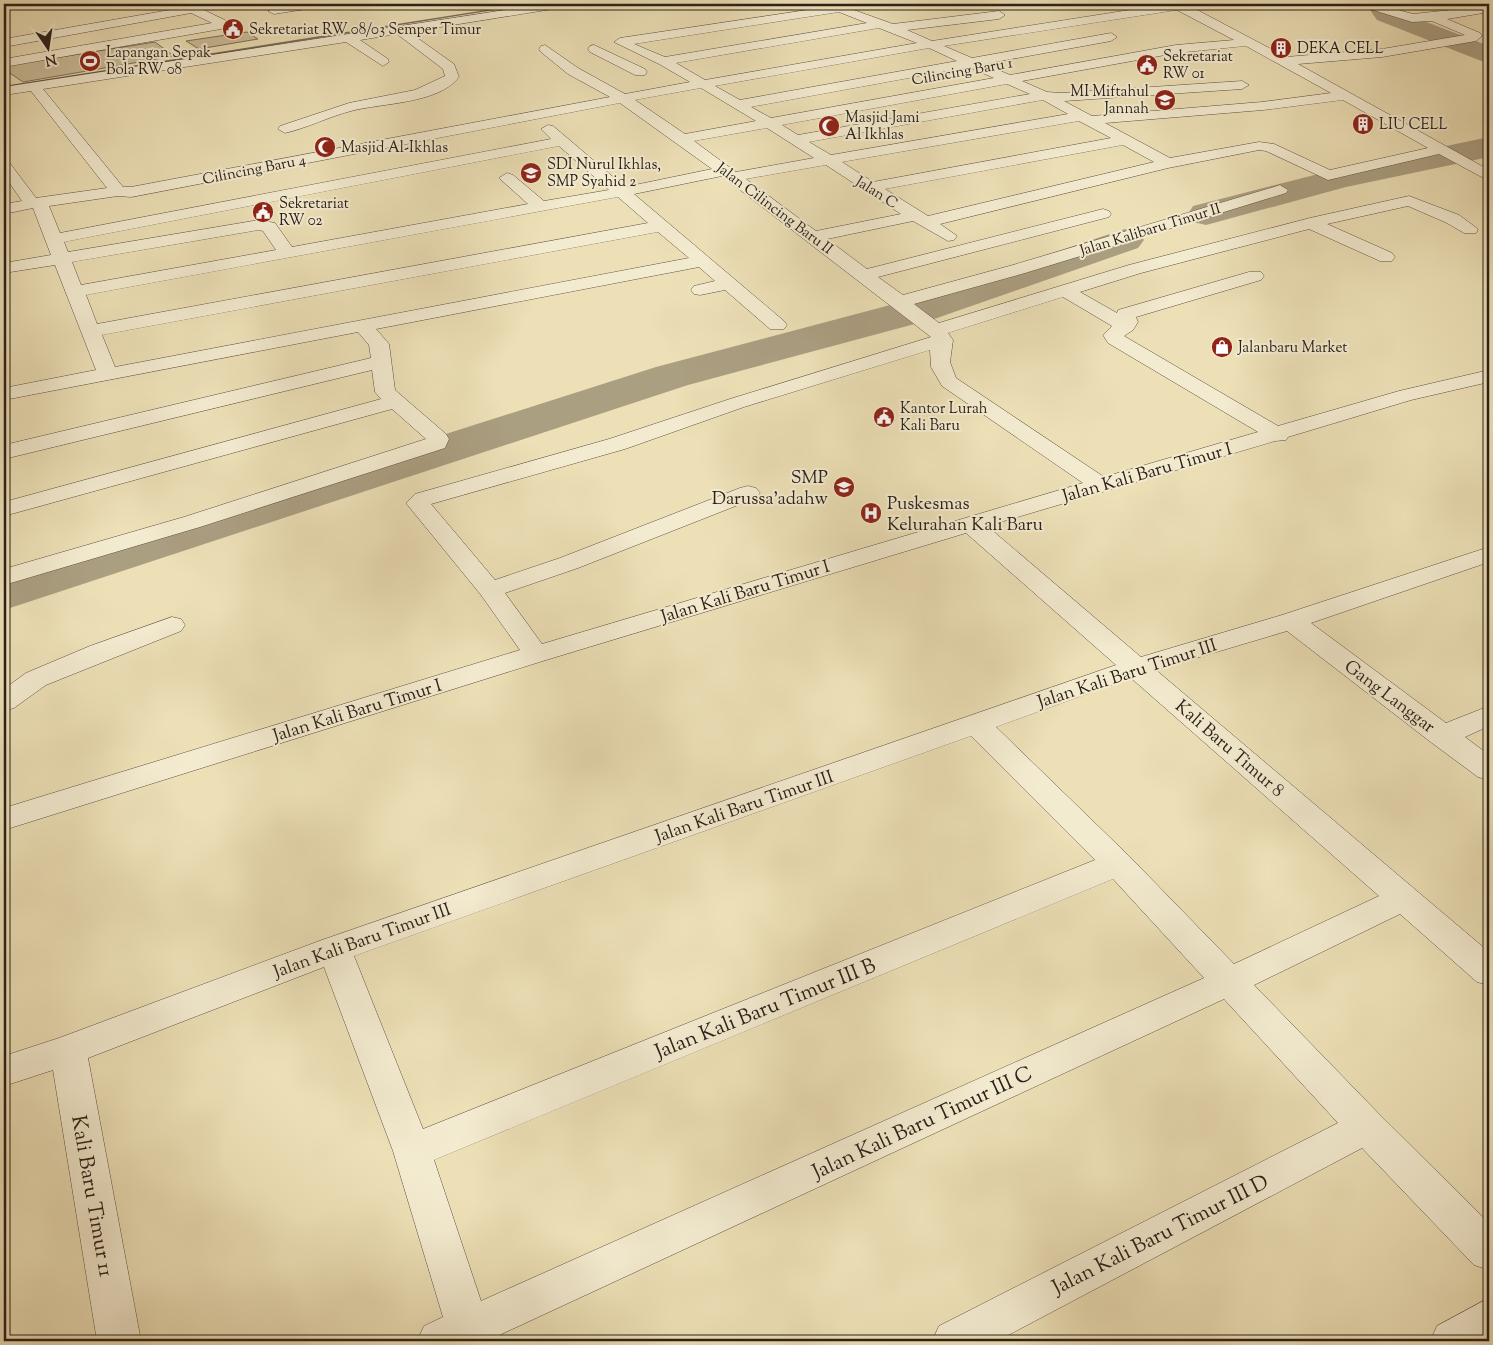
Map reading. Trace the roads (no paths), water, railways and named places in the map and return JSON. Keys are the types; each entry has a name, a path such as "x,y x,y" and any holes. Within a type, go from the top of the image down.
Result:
{"street":[{"path":"4,6 18,4"},
{"path":"4,63 221,25 221,23 182,4"},
{"path":"274,11 319,4"},
{"path":"4,91 193,54 348,37 565,4"},
{"path":"845,4 867,8"},
{"path":"1178,5 1284,61 1343,96 1489,176"},
{"name":"Cilincing Baru 4","path":"4,209 35,202 118,191 131,192 622,98 929,45 1178,5"},
{"path":"1368,5 1412,18 1434,17 1489,9"},
{"path":"1082,7 1110,16"},
{"name":"Jalan C","path":"885,26 836,8 620,42 664,62 769,123 793,140 948,236"},
{"path":"4,43 194,9"},
{"path":"664,62 885,26 1011,14"},
{"path":"1434,17 1471,38 1489,44"},
{"path":"1070,22 1154,53"},
{"path":"885,26 1045,96 1168,162"},
{"path":"285,130 354,106 422,92 445,85 452,78 450,67 398,29"},
{"path":"1284,61 1382,53 1471,38 1489,33"},
{"path":"169,35 193,54"},
{"path":"348,37 384,62"},
{"path":"738,105 968,62 1119,40"},
{"name":"Cilincing Baru 1","path":"682,139 1176,49 1249,42"},
{"name":"Jalan Cilincing Baru II","path":"545,49 573,71 622,98 682,139 811,237 864,274 934,331"},
{"path":"594,49 672,90"},
{"path":"1176,49 1198,60"},
{"path":"1220,72 1274,102"},
{"path":"793,140 1045,96 1061,97 1242,85"},
{"path":"34,86 118,191"},
{"path":"74,292 622,192 729,174 828,162 1085,118 1263,106 1274,102 1343,96"},
{"path":"533,115 777,325"},
{"path":"4,268 57,248 245,204 562,140"},
{"path":"872,188 1124,140"},
{"path":"811,237 920,219 1168,162 1265,146 1328,175 1444,151"},
{"path":"4,165 35,202 57,248 108,374"},
{"path":"507,178 542,207"},
{"name":"Jalan Kalibaru Timur II","path":"902,304 1280,190"},
{"path":"536,654 490,590 418,503 423,499 617,444 737,403 934,331 1135,269 1310,224 1409,201 1445,215 1470,229"},
{"path":"245,204 259,225"},
{"path":"864,274 1103,214"},
{"path":"1310,224 1386,256"},
{"path":"57,248 259,225 269,227 286,253"},
{"path":"90,331 662,226"},
{"path":"4,394 702,261"},
{"path":"1255,276 1125,314 1128,322 1126,326 1113,335 1115,339 1278,435"},
{"path":"700,290 729,283"},
{"path":"1064,290 1126,326"},
{"path":"4,577 192,522 437,443 438,439 386,392 379,344 362,325"},
{"path":"934,331 939,350 940,371 949,382 1102,486"},
{"path":"4,452 382,362"},
{"name":"Jalan Kali Baru Timur I","path":"4,819 536,654 970,524 1278,435 1406,395 1489,376"},
{"path":"4,509 396,401"},
{"path":"490,590 569,563 748,493"},
{"name":"Kali Baru Timur 8","path":"970,524 1489,972"},
{"name":"Jalan Kali Baru Timur III","path":"4,1071 68,1050 334,949 1137,667 1291,621 1489,554"},
{"name":"Gang Langgar","path":"1291,621 1489,770"},
{"path":"4,702 36,679 172,625"},
{"path":"1442,736 1489,715"},
{"path":"976,724 1118,864 1366,1127 1489,1251"},
{"name":"Jalan Kali Baru Timur III B","path":"412,1151 1118,864"},
{"name":"Jalan Kali Baru Timur III C","path":"460,1337 1228,982 1404,898"},
{"path":"334,949 412,1151 460,1337"},
{"name":"Kali Baru Timur 11","path":"68,1050 119,1341"},
{"name":"Jalan Kali Baru Timur III D","path":"954,1341 1366,1127"},
{"path":"1452,1341 1489,1319"}],"waterway":[{"path":"4,87 530,4"},
{"path":"1378,4 1386,15 1489,56"},
{"path":"1206,214 1342,178 1489,147"},
{"path":"4,593 672,376 923,309 1125,240"}],"place":[{"name":"Sekretariat RW 08/03 Semper Timur","path":"233,29"},
{"name":"DEKA CELL","path":"1281,48"},
{"name":"Lapangan Sepak Bola RW 08","path":"90,61"},
{"name":"Sekretariat RW 01","path":"1147,65"},
{"name":"MI Miftahul Jannah","path":"1165,100"},
{"name":"LIU CELL","path":"1363,124"},
{"name":"Masjid Jami Al Ikhlas","path":"829,126"},
{"name":"Masjid Al-Ikhlas","path":"325,147"},
{"name":"SDI Nurul Ikhlas, SMP Syahid 2","path":"531,173"},
{"name":"Sekretariat RW 02","path":"263,212"},
{"name":"Jalanbaru Market","path":"1222,347"},
{"name":"Kantor Lurah Kali Baru","path":"884,417"},
{"name":"SMP Darussa'adahw","path":"844,487"},
{"name":"Puskesmas Kelurahan Kali Baru","path":"871,513"}]}
